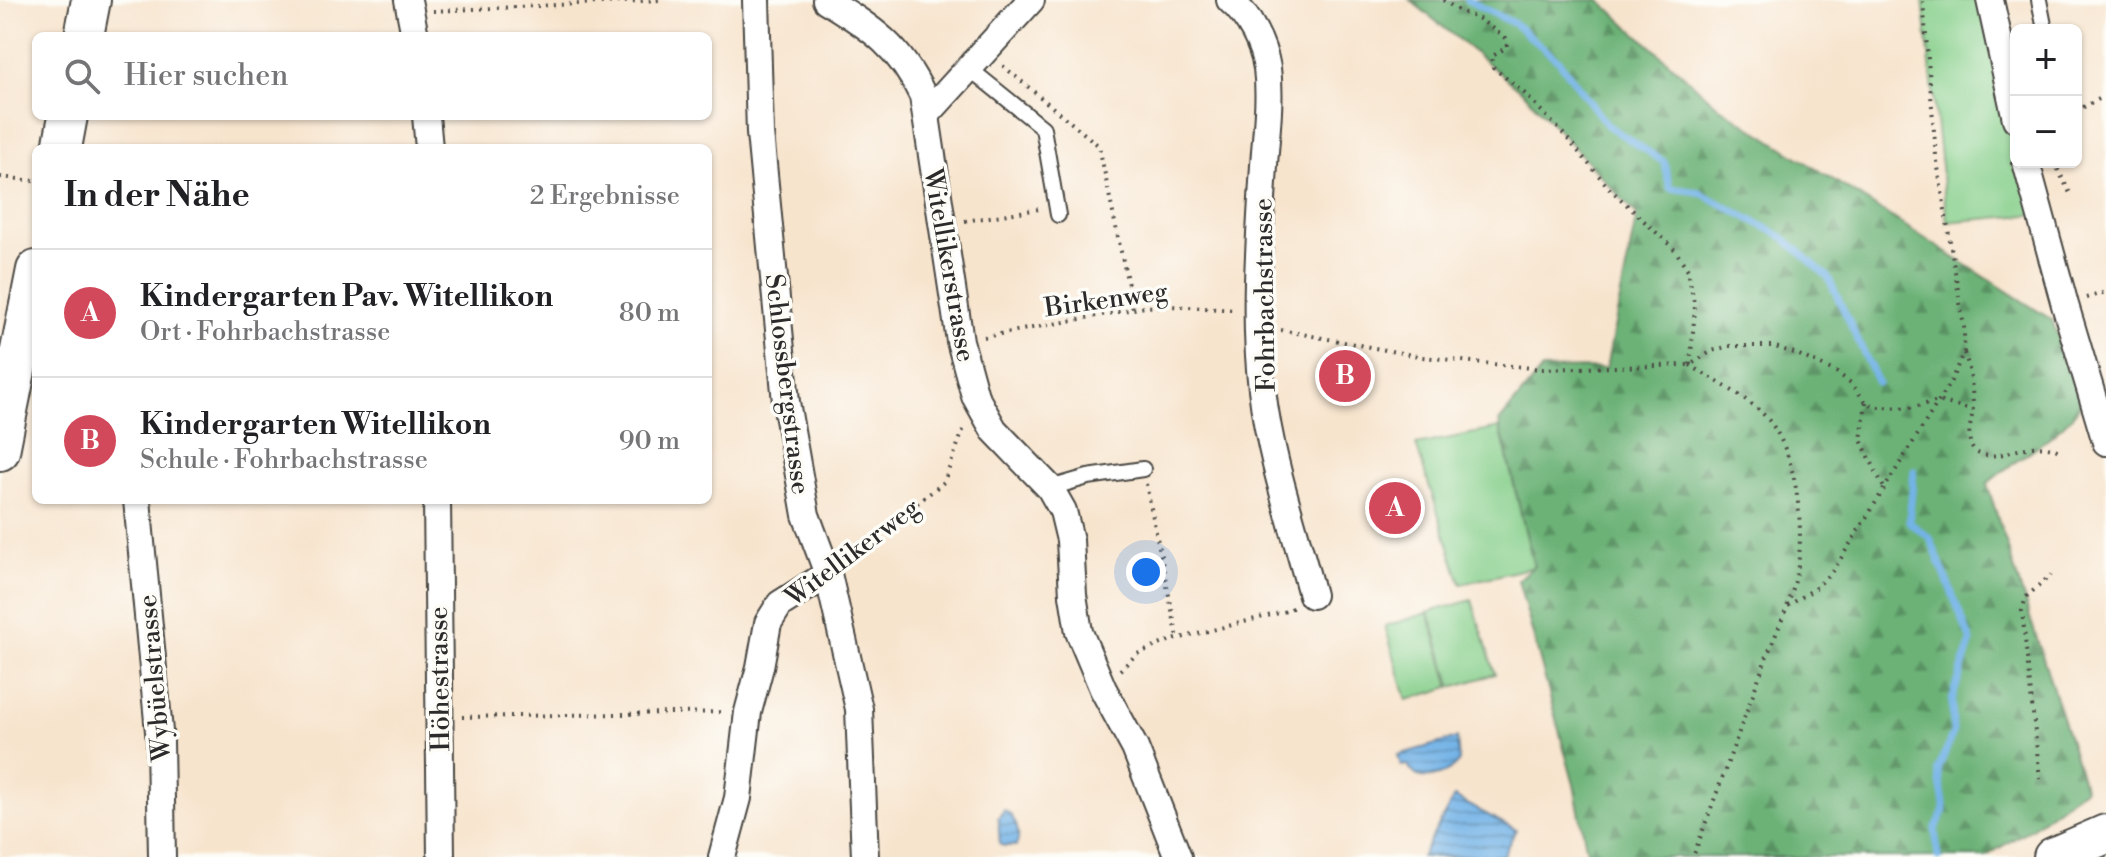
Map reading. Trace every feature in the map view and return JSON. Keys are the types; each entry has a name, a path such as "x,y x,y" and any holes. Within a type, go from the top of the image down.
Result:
{"main road":[{"path":"85,32 91,0"},
{"path":"63,144 67,120"},
{"path":"0,451 25,369 32,306"},
{"path":"2053,857 2106,834"}],"street":[{"name":"Schlossbergstrasse","path":"756,0 760,133 786,402 806,515 828,574 859,709 865,857"},
{"name":"Witellikerstrasse","path":"826,0 868,27 893,48 910,69 923,96 960,341 975,396 994,430 1050,488 1063,511 1070,540 1079,632 1106,694 1135,748 1178,857"},
{"path":"927,114 1031,0"},
{"name":"Fohrbachstrasse","path":"1230,0 1256,33 1267,66 1260,235 1262,389 1277,468 1312,595"},
{"path":"1990,0 2011,96"},
{"path":"426,120 429,144"},
{"path":"2028,168 2106,442"},
{"name":"Wybüelstrasse","path":"137,504 160,742 162,857"},
{"name":"Höhestrasse","path":"437,504 441,857"},
{"name":"Witellikerweg","path":"722,857 738,798 748,712 768,623 780,604 828,574"}],"lane":[{"path":"2039,0 2044,24"},
{"path":"978,60 1043,128 1057,210"},
{"path":"1050,488 1088,477 1143,469"}],"path":[{"path":"411,16 661,0"},
{"path":"1443,0 1506,38 1507,47 1493,54 1491,64 1560,130 1610,189 1675,250 1688,270 1695,309 1690,365"},
{"path":"1923,0 1936,155 1964,327 1964,351 1971,371 1973,410 1969,438 1974,451 1981,455 2044,444 2059,451"},
{"path":"978,60 1099,146 1133,309"},
{"path":"2082,108 2101,98"},
{"path":"2057,168 2072,197"},
{"path":"0,177 32,181"},
{"path":"943,225 1057,210"},
{"name":"Birkenweg","path":"960,341 1133,309 1171,306 1259,318 1422,357 1473,364 1542,369 1690,365"},
{"path":"1690,365 1712,351 1729,346 1772,346 1836,372 1851,383 1866,402 1876,407 1897,409 1938,401 1973,410"},
{"path":"1788,606 1817,587 1835,568 1956,372 1964,351"},
{"path":"1690,365 1762,413 1782,442 1792,468 1800,557 1788,606 1693,857"},
{"name":"Witellikerweg","path":"828,574 944,482 975,396"},
{"path":"1866,402 1861,440 1884,488"},
{"path":"1143,469 1178,639"},
{"path":"2040,779 2022,604 2051,575"},
{"path":"1106,694 1119,671 1137,654 1178,639 1287,611 1312,595"},
{"path":"440,718 748,712"}],"green space":[{"path":"1410,0 1599,0 1718,106 2052,320 2081,404 2050,437 1987,484 2085,788 2033,827 1985,857 1588,857 1574,785 1518,580 1534,566 1499,422 1542,369 1606,368 1637,215 1524,93"},
{"path":"1923,0 1990,0 2010,92 2010,168 2019,168 2039,214 1947,222"},
{"path":"1500,428 1534,567 1461,584 1416,445"},
{"path":"1472,600 1495,674 1452,687 1429,612"},
{"path":"1428,613 1450,687 1407,700 1385,626"}],"water":[{"path":"1457,738 1459,762 1446,772 1434,777 1422,777 1407,765 1401,766 1398,755"},
{"path":"1454,797 1516,830 1502,857 1421,857"},
{"path":"1004,810 1016,826 1016,846 1000,844 998,818"}],"waterway":[{"path":"1467,0 1515,24 1558,60 1607,125 1664,162 1670,188 1699,192 1783,237 1828,277 1878,383"},
{"path":"1914,471 1909,522 1930,538 1971,641 1952,700 1953,733 1938,770 1945,810 1935,829 1938,857"}],"place":[{"name":"Kindergarten Witellikon","path":"1345,376"},
{"name":"Kindergarten Pav. Witellikon","path":"1395,508"}]}
